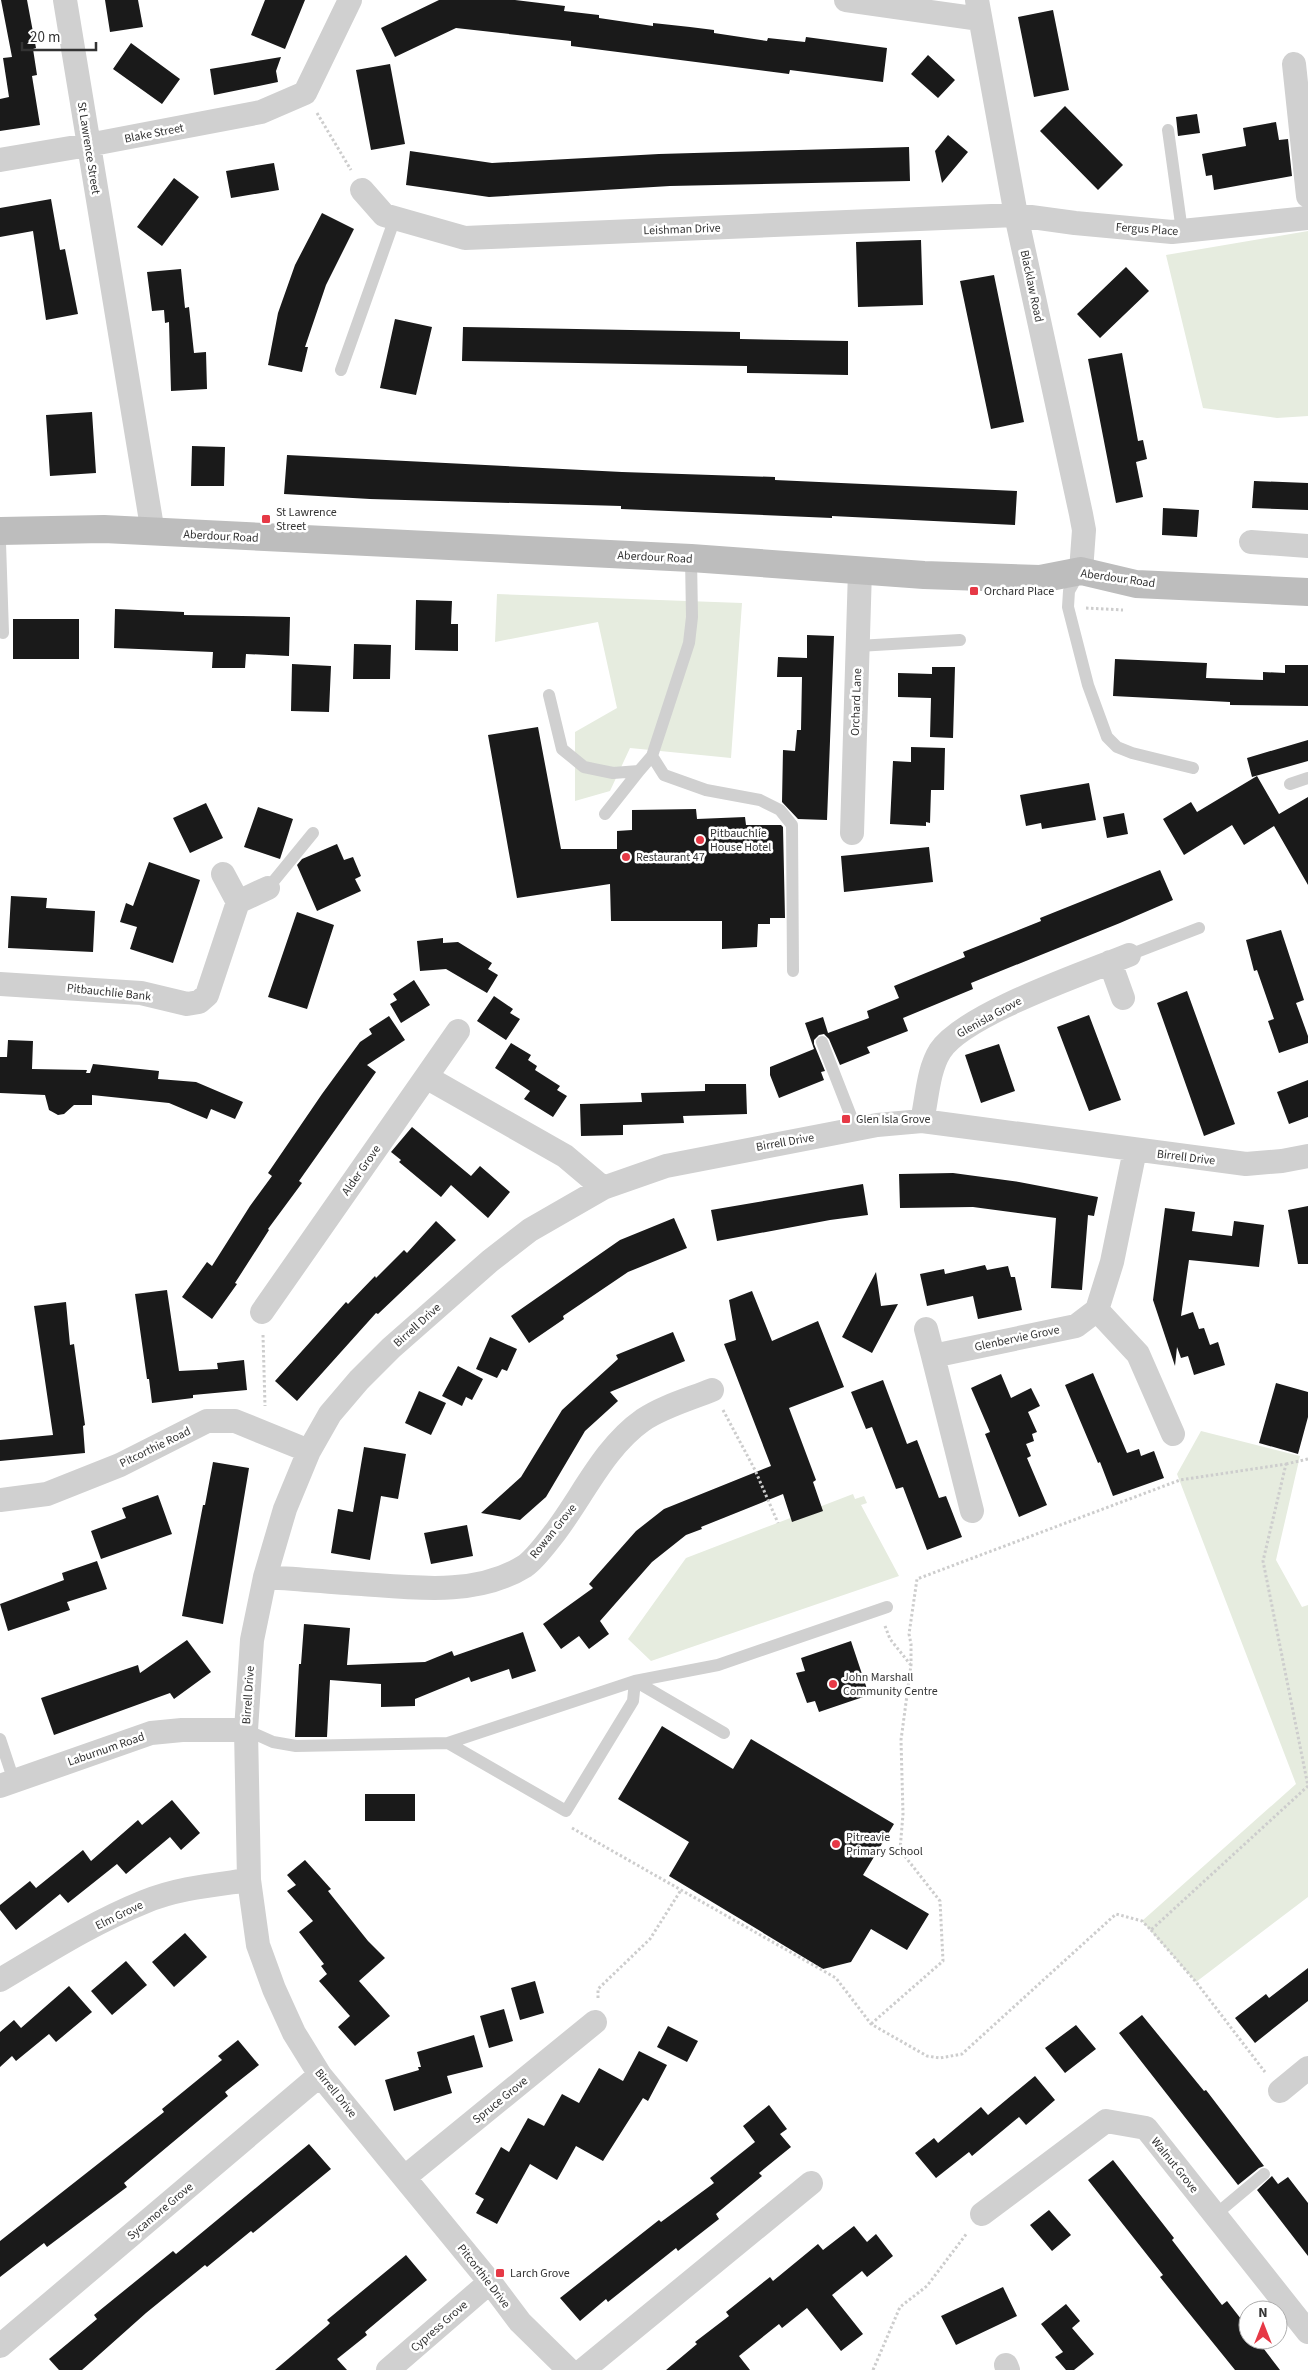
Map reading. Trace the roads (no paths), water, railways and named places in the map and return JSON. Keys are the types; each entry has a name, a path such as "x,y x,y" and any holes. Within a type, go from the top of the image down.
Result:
{"main road":[{"name":"Aberdour Road","path":"0,531 104,529 153,533 692,558 860,570 1040,579 1081,571 1136,584 1308,592"}],"street":[{"name":"St Lawrence Street","path":"65,0 153,533"},
{"name":"Blake Street","path":"0,160 88,146 261,112 305,93 350,0"},
{"path":"846,0 978,10"},
{"name":"Blacklaw Road","path":"978,10 1016,215 1084,530 1081,571"},
{"path":"1294,64 1308,196"},
{"name":"Leishman Drive","path":"362,190 384,215 465,238 1016,215"},
{"name":"Fergus Place","path":"1016,215 1075,223 1182,231 1308,218"},
{"path":"1251,542 1308,546"},
{"name":"Orchard Lane","path":"852,833 860,570"},
{"path":"222,874 238,902 268,888"},
{"name":"Pitbauchlie Bank","path":"0,984 100,989 141,993 187,1004 199,1002 207,995 238,902"},
{"path":"1119,959 1123,998"},
{"name":"Glenisla Grove","path":"922,1121 933,1068 940,1052 950,1039 964,1028 1026,997 1119,959"},
{"name":"Alder Grove","path":"262,1312 305,1267 458,1031"},
{"path":"426,1078 565,1156 603,1188"},
{"name":"Birrell Drive","path":"405,2177 320,2075 294,2033 274,1989 258,1946 249,1880 246,1730 252,1640 264,1577 285,1509 309,1451 330,1414 359,1380 443,1301 530,1230 603,1188 666,1166 856,1129 922,1121 1246,1164 1282,1161 1308,1156"},
{"path":"1135,1150 1112,1262 1097,1310 1138,1354 1172,1434"},
{"name":"Glenbervie Grove","path":"933,1356 1076,1326 1097,1310"},
{"path":"926,1329 972,1511"},
{"name":"Rowan Grove","path":"264,1577 424,1588 461,1587 498,1578 526,1565 546,1544 566,1518 602,1463 619,1442 643,1420 670,1406 712,1390"},
{"name":"Pitcorthie Road","path":"0,1500 48,1494 120,1464 206,1421 235,1421 309,1451"},
{"name":"Laburnum Road","path":"7,1784 151,1733 182,1730 246,1730"},
{"name":"Elm Grove","path":"0,1980 74,1936 145,1901 186,1890 249,1880"},
{"name":"Spruce Grove","path":"405,2177 595,2022"},
{"path":"1280,2091 1308,2068"},
{"name":"Sycamore Grove","path":"0,2346 320,2075"},
{"name":"Walnut Grove","path":"982,2214 1106,2121 1146,2128 1308,2332"},
{"name":"Pitcorthie Drive","path":"405,2177 520,2322 568,2370"},
{"path":"583,2370 811,2183"},
{"name":"Cypress Grove","path":"388,2370 490,2282"}],"lane":[{"path":"1168,130 1182,231"},
{"path":"341,370 395,218"},
{"path":"0,543 4,633"},
{"path":"605,814 652,756 688,644 692,617 692,558"},
{"path":"1081,571 1069,591 1068,607 1088,686 1107,737 1117,747 1132,753 1193,768"},
{"path":"858,646 960,640"},
{"path":"549,695 562,749 584,767 612,773 639,771"},
{"path":"652,756 664,775 706,790 760,800 780,810 792,825 793,971"},
{"path":"1290,784 1308,778"},
{"path":"268,888 313,833"},
{"path":"1119,959 1200,928"},
{"path":"822,1042 856,1129"},
{"path":"246,1730 273,1742 296,1746 448,1743 635,1681 718,1665 883,1609"},
{"path":"448,1743 566,1811 633,1701 635,1681"},
{"path":"635,1681 724,1733"},
{"path":"0,1739 7,1784"},
{"path":"1215,2215 1264,2174"}],"place":[{"name":"St Lawrence Street","path":"266,519"},
{"name":"Orchard Place","path":"974,591"},
{"name":"Pitbauchlie House Hotel","path":"700,840"},
{"name":"Restaurant 47","path":"626,857"},
{"name":"Glen Isla Grove","path":"846,1119"},
{"name":"John Marshall Community Centre","path":"833,1684"},
{"name":"Pitreavie Primary School","path":"836,1844"},
{"name":"Larch Grove","path":"500,2273"}]}
